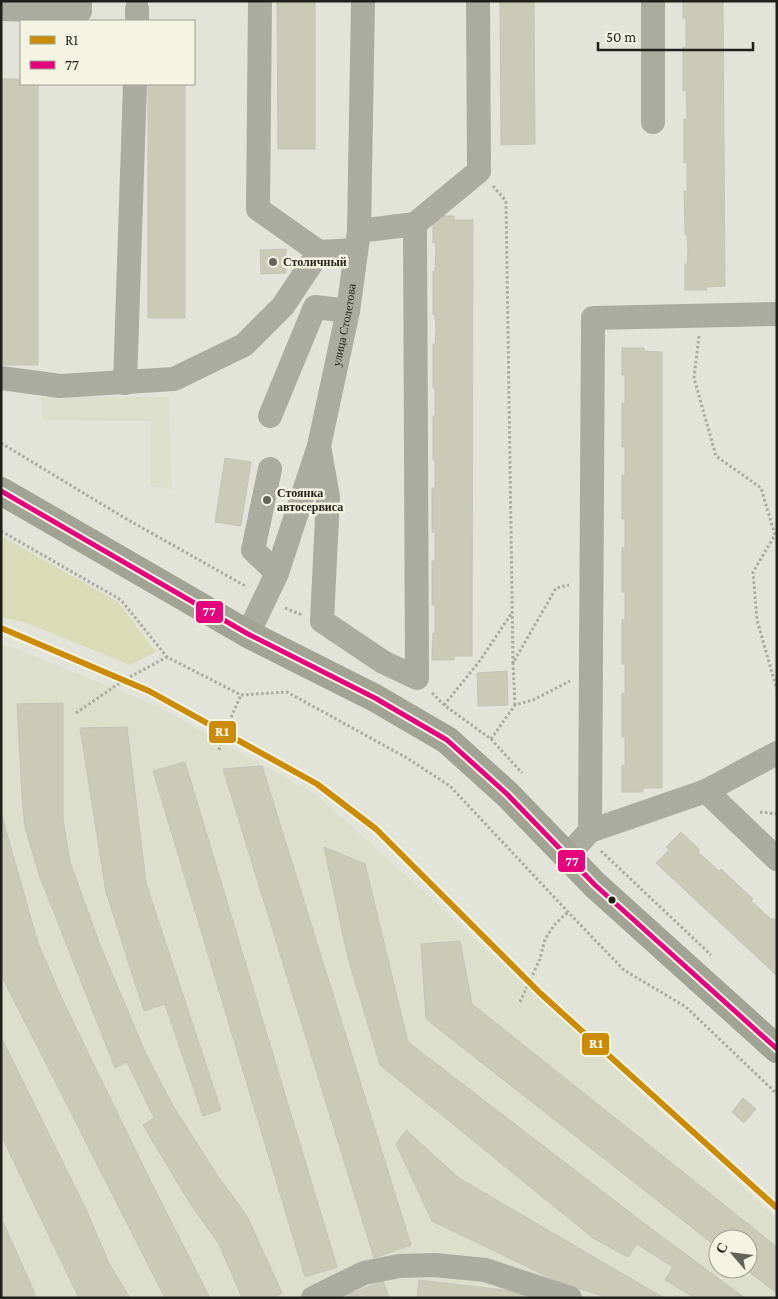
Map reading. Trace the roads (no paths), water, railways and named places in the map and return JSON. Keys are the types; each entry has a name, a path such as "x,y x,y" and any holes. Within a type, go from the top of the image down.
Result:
{"main road":[{"path":"1,490 248,634 376,698 447,740 508,794 594,885 777,1048"}],"street":[{"path":"1,9 80,11 80,1"},
{"path":"260,1 258,208 319,252"},
{"name":"улица Столетова","path":"248,634 277,573 319,446 348,311 357,240 363,1"},
{"path":"1,378 60,386 174,379 244,345 283,306 319,252 415,224 479,172 478,1"},
{"path":"653,1 653,122"},
{"path":"125,383 135,85"},
{"path":"319,446 328,497 322,622 383,662 417,678 415,224"},
{"path":"270,416 315,307 348,311"},
{"path":"590,831 593,318 777,314"},
{"path":"270,469 254,550 277,573"},
{"path":"567,856 590,831 706,791 777,753"},
{"path":"706,791 777,858"},
{"path":"313,1298 364,1274 399,1266 435,1265 485,1270 570,1298"}],"place":[{"name":"Столичный","path":"273,262"},
{"name":"Стоянка автосервиса","path":"267,500"}]}
